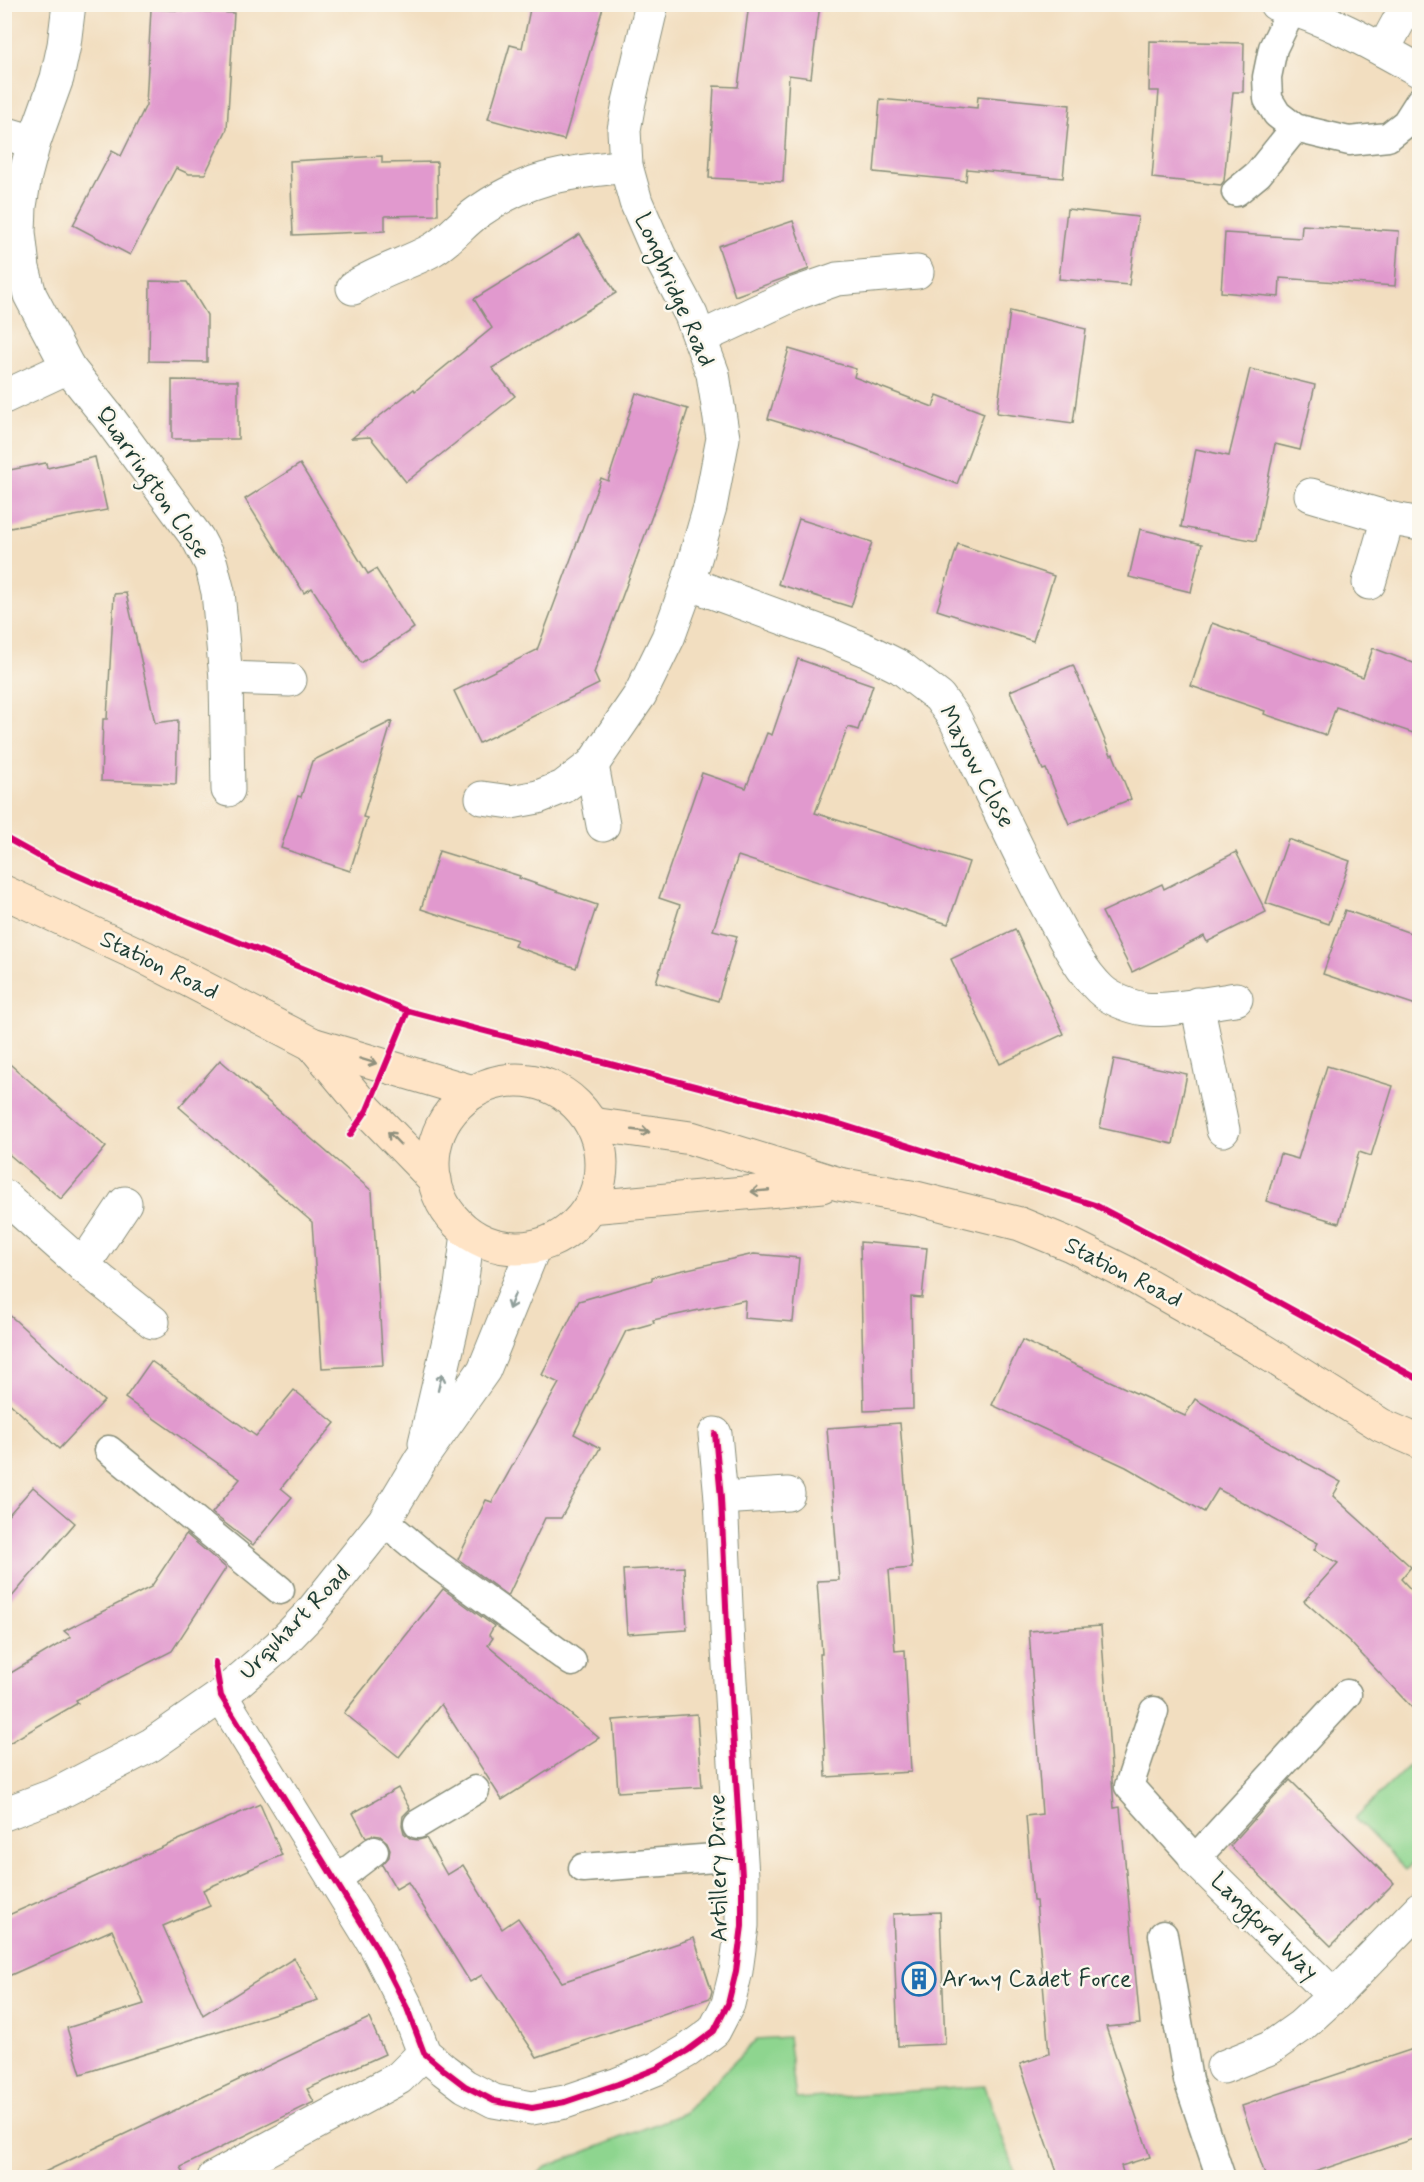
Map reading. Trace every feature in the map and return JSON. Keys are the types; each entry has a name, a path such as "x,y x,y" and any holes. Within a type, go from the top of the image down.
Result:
{"street":[{"name":"Quarrington Close","path":"69,4 57,78 19,138 25,176 19,232 23,268 30,296 68,367 198,539 211,564 218,592 226,678 228,790"},
{"name":"Longbridge Road","path":"482,798 511,802 538,798 563,787 592,765 640,695 668,638 688,583 710,507 723,438 713,374 690,315 646,227 626,166 624,130 652,4"},
{"path":"1383,51 1408,4"},
{"path":"1284,7 1331,25 1419,71"},
{"path":"353,288 366,279 434,249 474,214 514,189 557,175 626,166"},
{"path":"700,338 797,293 837,279 916,272"},
{"path":"4,397 68,367"},
{"path":"1311,495 1388,518 1419,524"},
{"path":"1369,582 1388,518"},
{"name":"Mayow Close","path":"688,583 868,651 900,667 939,697 956,719 1035,885 1083,970 1102,991 1145,1009 1236,999"},
{"path":"226,678 290,680"},
{"path":"592,765 603,825"},
{"name":"Station Road","path":"4,892 154,962 312,1044 474,1092"},
{"path":"1197,1004 1223,1130"},
{"name":"Station Road","path":"312,1044 367,1110 435,1180"},
{"name":"Station Road","path":"526,1080 552,1087 575,1102 592,1124 601,1151 601,1180 590,1207 576,1226 556,1240 534,1247 511,1249 488,1244 468,1234 448,1215 436,1190 432,1164 436,1138 445,1119 458,1104 474,1092 499,1081 526,1080"},
{"name":"Station Road","path":"592,1124 691,1138 839,1184 916,1198 1020,1224 1071,1245 1127,1273 1194,1310 1381,1425 1419,1442"},
{"name":"Station Road","path":"590,1207 839,1184"},
{"path":"4,1196 83,1266 153,1322"},
{"path":"83,1266 124,1203"},
{"name":"Urquhart Road","path":"422,1459 460,1293 468,1234"},
{"name":"Urquhart Road","path":"4,1814 57,1794 151,1745 221,1696 279,1646 309,1615 384,1521 422,1459 484,1370 534,1247"},
{"name":"Station Road","path":"1381,1425 1419,1457"},
{"name":"Artillery Drive","path":"424,2053 465,2086 494,2101 532,2108 565,2102 658,2068 687,2051 714,2031 728,2004 736,1971 742,1926 741,1856 721,1498 715,1434"},
{"path":"721,1498 788,1494"},
{"path":"214,2178 399,2078 424,2053 407,2008 375,1945 221,1696"},
{"name":"Langford Way","path":"1195,1859 1334,1996"},
{"name":"Langford Way","path":"1223,2067 1270,2048 1301,2026 1334,1996 1419,1908"}],"lane":[{"path":"1284,7 1267,77 1268,99 1276,114 1295,128 1349,141 1388,137 1407,123 1419,101"},
{"path":"1236,192 1258,174 1295,128"},
{"path":"109,1450 280,1590"},
{"path":"384,1521 428,1558 572,1662"},
{"path":"1154,1711 1129,1786 1195,1859 1347,1694"},
{"path":"418,1824 475,1791"},
{"path":"336,1880 374,1851"},
{"path":"584,1868 741,1856"},
{"path":"1163,1935 1188,2080 1221,2178"},
{"path":"1188,2080 1223,2067"}],"green space":[{"path":"1419,1756 1419,1857 1406,1870 1355,1818"},
{"path":"788,2037 796,2099 985,2086 1016,2177 534,2177 546,2167 684,2113 757,2039"}],"building":[{"path":"531,4 604,4 564,140 488,119 510,45 522,48"},
{"path":"749,4 820,4 811,78 789,75 783,182 709,178 714,86 738,87"},
{"path":"151,9 234,13 227,129 205,174 189,174 176,168 130,255 73,225 112,151 121,156 146,105"},
{"path":"1150,41 1244,43 1243,92 1233,92 1224,181 1221,185 1152,178 1159,91 1149,91"},
{"path":"978,96 1070,105 1063,178 967,169 966,181 874,172 880,99 977,108"},
{"path":"382,156 382,163 437,162 438,215 385,216 385,231 293,235 290,161"},
{"path":"1067,209 1138,217 1129,285 1059,279"},
{"path":"793,221 809,269 735,296 718,246"},
{"path":"1302,225 1399,231 1395,286 1280,278 1279,297 1221,292 1225,233 1301,238"},
{"path":"580,234 616,293 492,368 515,396 406,482 370,437 352,438 414,389 415,391 492,328 474,299"},
{"path":"150,281 187,282 207,315 207,362 149,361"},
{"path":"1010,311 1086,329 1073,423 997,413"},
{"path":"789,349 856,369 854,377 933,407 937,395 984,413 957,484 854,445 768,419"},
{"path":"1250,369 1315,385 1300,450 1275,444 1256,541 1181,527 1196,449 1229,456"},
{"path":"172,380 238,381 238,439 172,439"},
{"path":"636,393 688,409 663,486 594,673 599,684 479,743 454,691 537,650 601,478 608,481"},
{"path":"95,457 107,510 4,529 4,471 46,463 47,468"},
{"path":"300,464 368,574 376,569 414,628 361,663 312,588 304,593 245,499"},
{"path":"799,519 872,542 851,607 778,584"},
{"path":"1140,529 1202,544 1191,592 1129,577"},
{"path":"958,544 1054,576 1033,641 937,610"},
{"path":"126,593 155,723 178,720 176,784 101,781 103,719 107,719 114,594"},
{"path":"1212,623 1363,677 1373,648 1419,665 1419,735 1336,707 1326,735 1191,686"},
{"path":"798,659 873,685 858,730 848,727 815,813 969,862 948,924 738,856 713,930 737,936 718,1001 656,982 680,905 659,898 702,773 746,788 767,733 772,735"},
{"path":"1073,665 1131,799 1069,824 1046,769 1043,770 1010,691"},
{"path":"392,721 363,817 367,818 350,871 281,848 312,761"},
{"path":"1288,839 1350,861 1329,924 1266,903"},
{"path":"439,851 520,876 519,878 597,905 576,968 514,946 517,940 421,909"},
{"path":"1236,852 1266,912 1207,942 1204,936 1132,972 1102,912 1162,884 1164,889"},
{"path":"1345,910 1419,936 1419,1006 1323,974"},
{"path":"1015,929 1064,1034 1000,1064 951,959"},
{"path":"4,1059 106,1147 61,1199 4,1150"},
{"path":"1114,1059 1187,1074 1173,1144 1100,1128"},
{"path":"220,1060 372,1191 383,1365 322,1368 312,1222 179,1107"},
{"path":"1327,1066 1393,1086 1371,1156 1359,1152 1339,1223 1266,1201 1280,1154 1298,1159"},
{"path":"860,1242 927,1248 922,1298 911,1297 913,1409 864,1411"},
{"path":"754,1254 799,1258 793,1322 744,1318 745,1300 653,1320 654,1323 626,1331 574,1434 600,1448 561,1518 545,1518 508,1596 458,1559 486,1500 492,1502 559,1383 542,1375 579,1301 652,1280 652,1277"},
{"path":"4,1310 104,1401 59,1449 4,1398"},
{"path":"1022,1340 1185,1416 1195,1399 1341,1482 1333,1496 1411,1567 1401,1579 1419,1598 1419,1715 1349,1641 1304,1601 1338,1563 1314,1550 1318,1543 1218,1489 1204,1512 1126,1467 992,1405"},
{"path":"151,1361 256,1436 294,1390 335,1423 281,1488 292,1497 253,1545 212,1513 240,1479 125,1398"},
{"path":"900,1423 912,1568 889,1570 895,1651 905,1650 911,1772 826,1777 817,1581 839,1580 827,1428"},
{"path":"33,1487 75,1523 4,1606 4,1520"},
{"path":"186,1534 226,1568 172,1651 76,1700 78,1703 4,1746 4,1677 71,1637 64,1631 151,1587"},
{"path":"684,1567 687,1630 627,1634 623,1570"},
{"path":"443,1589 494,1626 489,1635 493,1638 488,1645 599,1738 502,1800 441,1704 399,1757 344,1713"},
{"path":"1101,1626 1114,1808 1120,1807 1140,2024 1106,2027 1150,2157 1121,2166 1125,2178 1059,2178 1020,2064 1049,2054 1026,1816 1042,1814 1029,1631"},
{"path":"697,1714 702,1787 618,1792 613,1720"},
{"path":"1290,1780 1394,1883 1331,1946 1230,1846"},
{"path":"398,1788 410,1809 403,1816 404,1833 411,1839 426,1838 447,1875 463,1865 502,1929 518,1918 562,1982 694,1938 712,1991 710,1998 537,2057 482,1975 470,1982 408,1882 396,1889 382,1865 389,1857 390,1849 387,1842 380,1836 366,1837 353,1813"},
{"path":"260,1804 282,1855 203,1890 210,1906 163,1926 203,2015 294,1958 318,2000 81,2074 67,2028 144,2004 112,1930 4,1978 4,1917"},
{"name":"Army Cadet Force","path":"940,1912 945,2044 898,2046 893,1914"},
{"path":"369,2018 385,2054 307,2089 314,2102 181,2167 186,2178 32,2178"},
{"path":"1419,2047 1419,2137 1297,2178 1266,2178 1242,2106"}],"cycle path":[{"path":"4,837 58,867 106,888 408,1011 840,1124 1095,1205 1229,1275 1420,1380"},
{"path":"350,1135 367,1110 408,1011"},
{"path":"215,1662 221,1696 375,1945 407,2008 424,2053 465,2086 494,2101 532,2108 565,2102 658,2068 687,2051 714,2031 728,2004 736,1971 742,1926 742,1876 721,1498 715,1434"}],"place":[{"name":"Army Cadet Force","path":"919,1979"}]}
